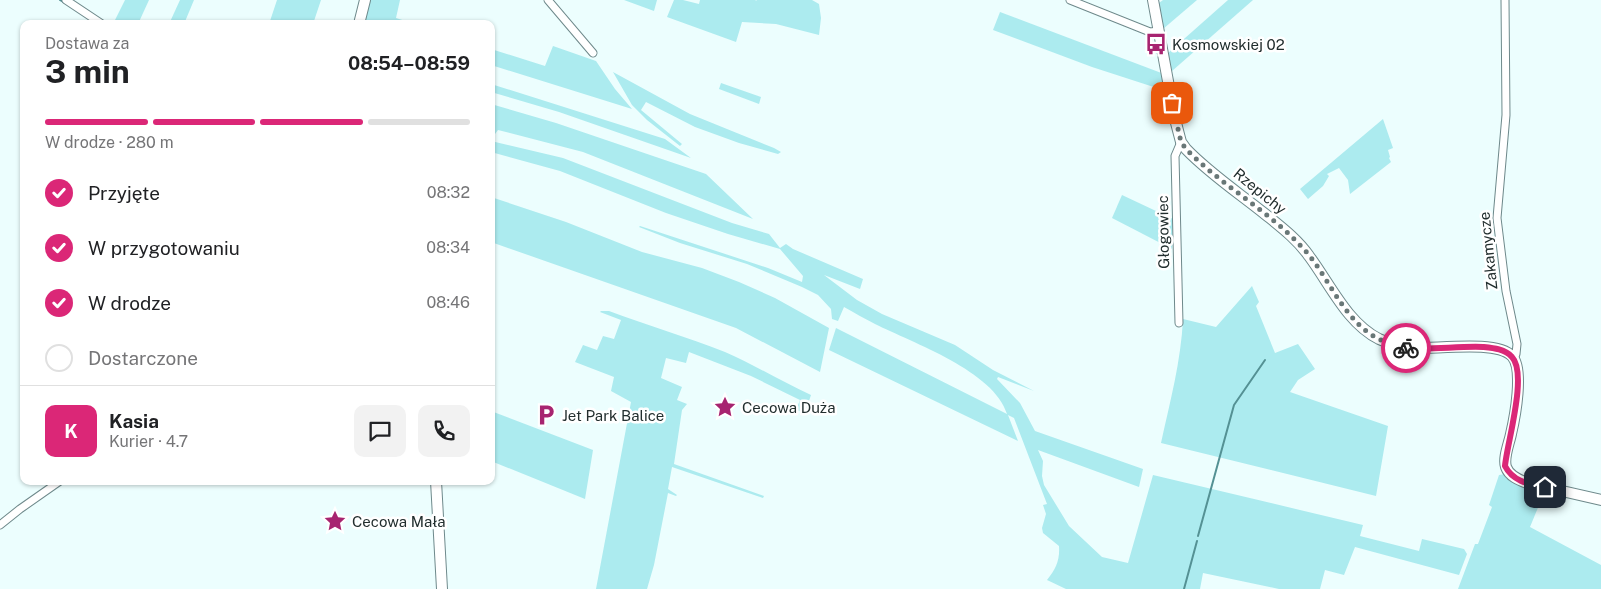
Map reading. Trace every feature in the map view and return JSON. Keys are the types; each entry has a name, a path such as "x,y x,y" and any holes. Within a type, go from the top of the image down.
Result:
{"street":[{"path":"66,0 96,20"},
{"path":"360,20 365,0"},
{"path":"548,0 593,53"},
{"path":"1070,0 1150,32 1159,31"},
{"name":"Rzepichy","path":"1153,0 1181,142 1193,156 1288,232 1306,250 1348,312 1364,330 1392,344 1408,348 1491,348 1509,354 1514,358"},
{"name":"Zakamycze","path":"1505,0 1506,116 1497,218 1506,291 1517,344 1514,358 1518,370 1513,427 1505,466 1520,481 1601,500"},
{"name":"Głogowiec","path":"1179,323 1175,156 1181,142"},
{"path":"0,525 54,485"},
{"path":"436,485 442,589"}],"shaded area":[{"path":"125,0 149,0 140,20 115,20"},
{"path":"180,0 194,0 186,20 171,20"},
{"path":"277,0 321,0 314,20 270,20"},
{"path":"370,0 400,0 396,18 402,20 364,20"},
{"path":"624,0 657,0 654,11"},
{"path":"674,0 699,4 700,0 812,0 819,4 821,18 819,35 776,24 742,22 736,42 667,17"},
{"path":"1163,0 1197,0 1163,29 1159,3"},
{"path":"1228,0 1253,0 1172,71 1167,54"},
{"path":"1000,12 1164,74 1166,91 1092,67 993,30"},
{"path":"553,46 596,61 615,89 632,109 495,66 495,50 545,66"},
{"path":"613,72 690,114 781,152 778,154 739,143 695,127 646,102 641,110 682,144 680,146 647,120 632,105"},
{"path":"721,83 761,97 759,104 719,89"},
{"path":"495,85 665,139 691,158 559,112 495,93"},
{"path":"495,105 556,123 706,174 753,219 583,152 498,130 495,134"},
{"path":"1383,119 1393,148 1388,150 1391,162 1350,194 1348,180 1339,168 1327,174 1329,176 1323,186 1308,199 1300,189"},
{"path":"495,142 563,158 732,223 769,234 780,248 786,244 793,249 863,279 860,289 824,275 857,300 882,314 955,345 993,370 1034,391 998,377 997,379 1020,403 1035,431 1143,469 1139,487 1038,450 1043,461 1042,476 1044,485 1069,526 1102,557 1128,563 1153,475 1363,525 1360,536 1419,551 1422,539 1464,549 1467,554 1459,575 1355,547 1344,575 1325,570 1320,589 1279,589 1203,573 1200,589 1066,589 1047,580 1057,564 1059,546 1043,533 1042,528 1046,514 1043,505 1047,504 1014,418 1008,415 1018,441 829,350 836,328 1007,414 999,399 986,384 970,372 930,349 875,324 844,307 838,321 832,319 831,309 818,295 802,287 747,264 680,243 639,227 768,268 802,282 803,276 780,249 666,213 560,171 495,153"},
{"path":"1122,195 1173,219 1172,249 1112,218"},
{"path":"495,198 566,222 642,252 702,268 775,298 829,328 820,372 736,328 495,243"},
{"path":"1252,286 1259,302 1256,306 1275,353 1298,344 1315,369 1298,380 1290,392 1388,426 1376,496 1161,443 1178,366 1183,319 1216,327"},
{"path":"601,311 609,311 725,352 811,395 805,413 796,410 800,400 751,376 689,352 686,363 666,358 661,378 682,387 677,400 687,404 682,410 674,464 764,496 763,498 672,467 668,489 677,495 668,493 654,565 647,589 596,589 631,402 611,391 614,377 575,362 583,345 597,350 603,336 614,339 621,320"},
{"path":"495,413 593,450 585,499 495,463"},
{"path":"1505,474 1518,484 1544,493 1530,527 1601,565 1601,589 1458,589 1475,544 1478,544 1492,507 1489,505 1499,475"}],"waterway":[{"path":"60,0 65,3"},
{"path":"1198,536 1234,405 1265,360"},
{"path":"1184,589 1197,541"}],"way so far":[{"path":"1172,103 1181,142 1186,149 1288,232 1306,250 1345,308 1364,330 1383,341 1406,348"}],"place":[{"name":"Kosmowskiej 02","path":"1156,44"},
{"name":"Cecowa Duża","path":"725,407"},
{"name":"Jet Park Balice","path":"546,415"},
{"name":"Cecowa Mała","path":"335,521"}],"route":[{"path":"1406,348 1481,347 1500,350 1514,358 1518,370 1518,380 1513,427 1505,466 1520,481 1545,487"}]}
